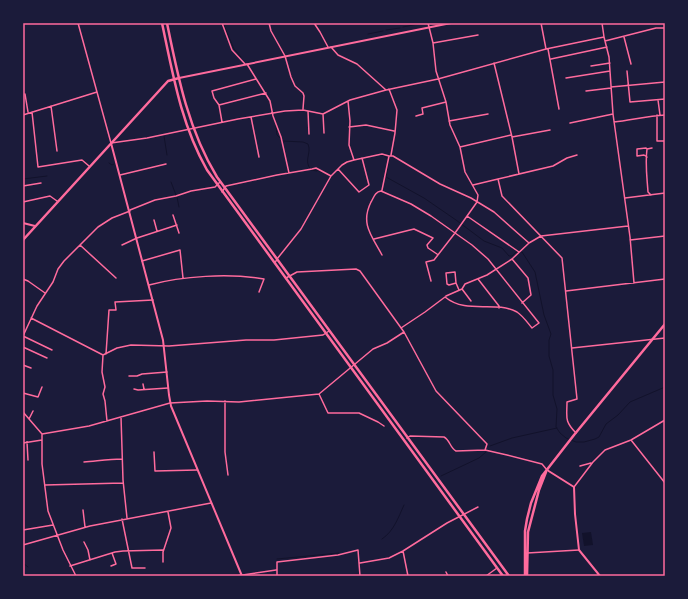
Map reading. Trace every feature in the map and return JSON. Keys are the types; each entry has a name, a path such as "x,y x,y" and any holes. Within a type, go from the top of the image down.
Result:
{"highway":[{"path":"162,23 180,106 188,129 203,162 217,185 503,576"},
{"path":"167,23 186,109 204,154 220,182 510,576"},
{"path":"23,240 168,81 179,78"},
{"path":"526,576 525,531 527,519 542,476 665,324"},
{"path":"526,576 530,520 547,470"}],"street":[{"path":"78,23 130,211 165,346 170,403 241,575"},
{"path":"222,23 232,50 246,64 270,101 272,113 282,137 288,172"},
{"path":"269,23 285,56 290,77 294,86 303,93 303,110"},
{"path":"314,23 330,47 338,55 357,64 388,90 397,110 395,132 382,190"},
{"path":"428,23 433,43 438,79 446,102 449,121 460,147 464,168 478,195 477,202 438,255 434,260 426,262 430,281"},
{"path":"179,78 451,23"},
{"path":"541,23 551,59 559,109"},
{"path":"602,23 610,63 613,114 620,160 623,194 625,198 634,283"},
{"path":"605,41 656,28 665,28"},
{"path":"433,43 478,35"},
{"path":"111,143 140,139 272,113 303,110 323,114 348,101 388,90 438,79 547,49 604,37"},
{"path":"624,37 632,64"},
{"path":"551,59 607,47"},
{"path":"494,63 512,136 519,174"},
{"path":"591,66 610,63"},
{"path":"566,78 610,71"},
{"path":"627,71 630,102 665,99"},
{"path":"222,122 218,105 212,91 256,79"},
{"path":"586,91 628,85 665,82"},
{"path":"23,114 97,92"},
{"path":"218,105 266,93"},
{"path":"25,94 29,113"},
{"path":"658,100 659,115 657,141 665,141"},
{"path":"348,101 350,120 349,145 354,160"},
{"path":"416,116 423,114 422,108 446,102"},
{"path":"51,106 57,151"},
{"path":"308,111 309,134"},
{"path":"32,112 38,167 82,160 90,167"},
{"path":"323,114 324,134"},
{"path":"449,121 488,114"},
{"path":"570,123 613,114"},
{"path":"614,122 665,115"},
{"path":"251,116 259,157"},
{"path":"349,127 366,125 395,132"},
{"path":"460,147 550,130"},
{"path":"647,157 644,155 637,156 637,149 652,148"},
{"path":"647,149 645,163 648,192 651,195"},
{"path":"275,264 276,259 301,229 331,176 348,162 382,154 390,156 496,213 529,243"},
{"path":"473,185 553,166 567,158 577,155"},
{"path":"338,169 358,192 369,185 362,158"},
{"path":"120,175 166,164"},
{"path":"222,192 224,187 288,172 316,168 331,176"},
{"path":"498,179 502,196 562,258 577,399 567,402 567,424 575,434"},
{"path":"52,350 23,336 37,306 53,282 58,269 100,225 116,216 155,200 215,187 220,182"},
{"path":"23,186 41,183"},
{"path":"382,190 411,204 455,233 484,255 539,323 532,328 522,316 516,312 499,308 461,306 451,302 445,297"},
{"path":"382,190 376,193 367,212 367,224 382,255"},
{"path":"625,198 665,193"},
{"path":"23,202 50,196 57,201"},
{"path":"173,215 179,234"},
{"path":"467,216 519,252"},
{"path":"154,220 157,232"},
{"path":"23,223 35,226"},
{"path":"122,245 136,238 177,225"},
{"path":"401,328 445,297 462,289 465,284 487,275 512,259 529,243 542,236 628,226"},
{"path":"374,239 414,228 433,238 427,245 428,248 438,255"},
{"path":"630,240 665,236"},
{"path":"80,245 116,278"},
{"path":"142,261 180,250 183,279"},
{"path":"512,259 528,278 532,295 522,303"},
{"path":"286,278 297,272 356,269 360,271 404,332 436,391 487,444 485,450"},
{"path":"456,283 447,284 446,273 455,272 456,283 459,290"},
{"path":"148,285 162,281 234,276 264,279 259,292"},
{"path":"23,279 28,280 45,293"},
{"path":"478,279 499,308"},
{"path":"566,291 665,279"},
{"path":"462,289 471,301"},
{"path":"107,421 103,394 105,387 102,372 109,310 116,310 115,302 153,300"},
{"path":"31,318 105,354"},
{"path":"105,354 120,347 128,346 165,346 246,340 274,340 323,335 329,331"},
{"path":"42,434 107,421 170,403 193,401 248,401 319,394 373,349 389,342 404,332"},
{"path":"572,348 665,338"},
{"path":"23,347 47,358"},
{"path":"23,365 31,368"},
{"path":"130,376 167,372"},
{"path":"143,384 144,389"},
{"path":"23,393 38,397 42,386"},
{"path":"134,389 168,388"},
{"path":"319,394 328,413 358,413 384,426"},
{"path":"225,401 225,452 228,475"},
{"path":"29,419 33,411"},
{"path":"23,412 42,434 42,464 48,511 52,525 76,576"},
{"path":"120,417 123,482 127,518"},
{"path":"600,576 579,550 574,487 593,462 605,450 631,440 665,420"},
{"path":"407,438 410,436 444,437 447,439 452,449 456,451 485,450 542,464 547,470 574,487"},
{"path":"23,443 42,440"},
{"path":"631,440 665,483"},
{"path":"27,442 28,460"},
{"path":"154,452 155,471 198,470"},
{"path":"84,462 122,458"},
{"path":"580,466 593,462"},
{"path":"45,485 123,482"},
{"path":"23,545 85,527 211,503"},
{"path":"360,563 389,558 403,551 459,516 478,507"},
{"path":"83,510 85,527"},
{"path":"163,562 163,550 171,528 168,512"},
{"path":"122,519 132,568 145,568"},
{"path":"23,530 52,525"},
{"path":"84,542 90,560"},
{"path":"70,566 112,553 163,550"},
{"path":"277,576 277,562 338,555 358,550 360,576"},
{"path":"527,553 579,550"},
{"path":"403,551 408,576"},
{"path":"111,566 116,564 112,553"},
{"path":"486,576 497,568"},
{"path":"236,576 276,570"},
{"path":"446,572 448,576"}],"shaded area":[{"path":"591,532 593,545 584,546 582,533"}],"waterway":[{"path":"223,23 234,49 241,57"},
{"path":"403,27 423,23"},
{"path":"386,30 400,28"},
{"path":"368,34 383,31"},
{"path":"276,126 277,135 283,141 303,142 308,144 309,166 311,170 321,172"},
{"path":"164,136 167,155"},
{"path":"380,155 383,155 389,160 386,177 424,198 484,241 502,248 509,256 512,256 516,252 522,252 535,272 544,315 551,334 549,340 549,356 553,370 553,395 557,409 556,427 566,438 576,442 584,442 599,437 606,424 618,415 630,402 665,387"},
{"path":"109,163 112,165 114,164"},
{"path":"23,179 47,176"},
{"path":"171,182 176,195"},
{"path":"177,197 179,207"},
{"path":"490,446 512,438 557,428"},
{"path":"441,476 479,458 486,452"},
{"path":"382,539 393,528 404,505"},
{"path":"277,559 339,553"},
{"path":"23,563 28,567"}]}
